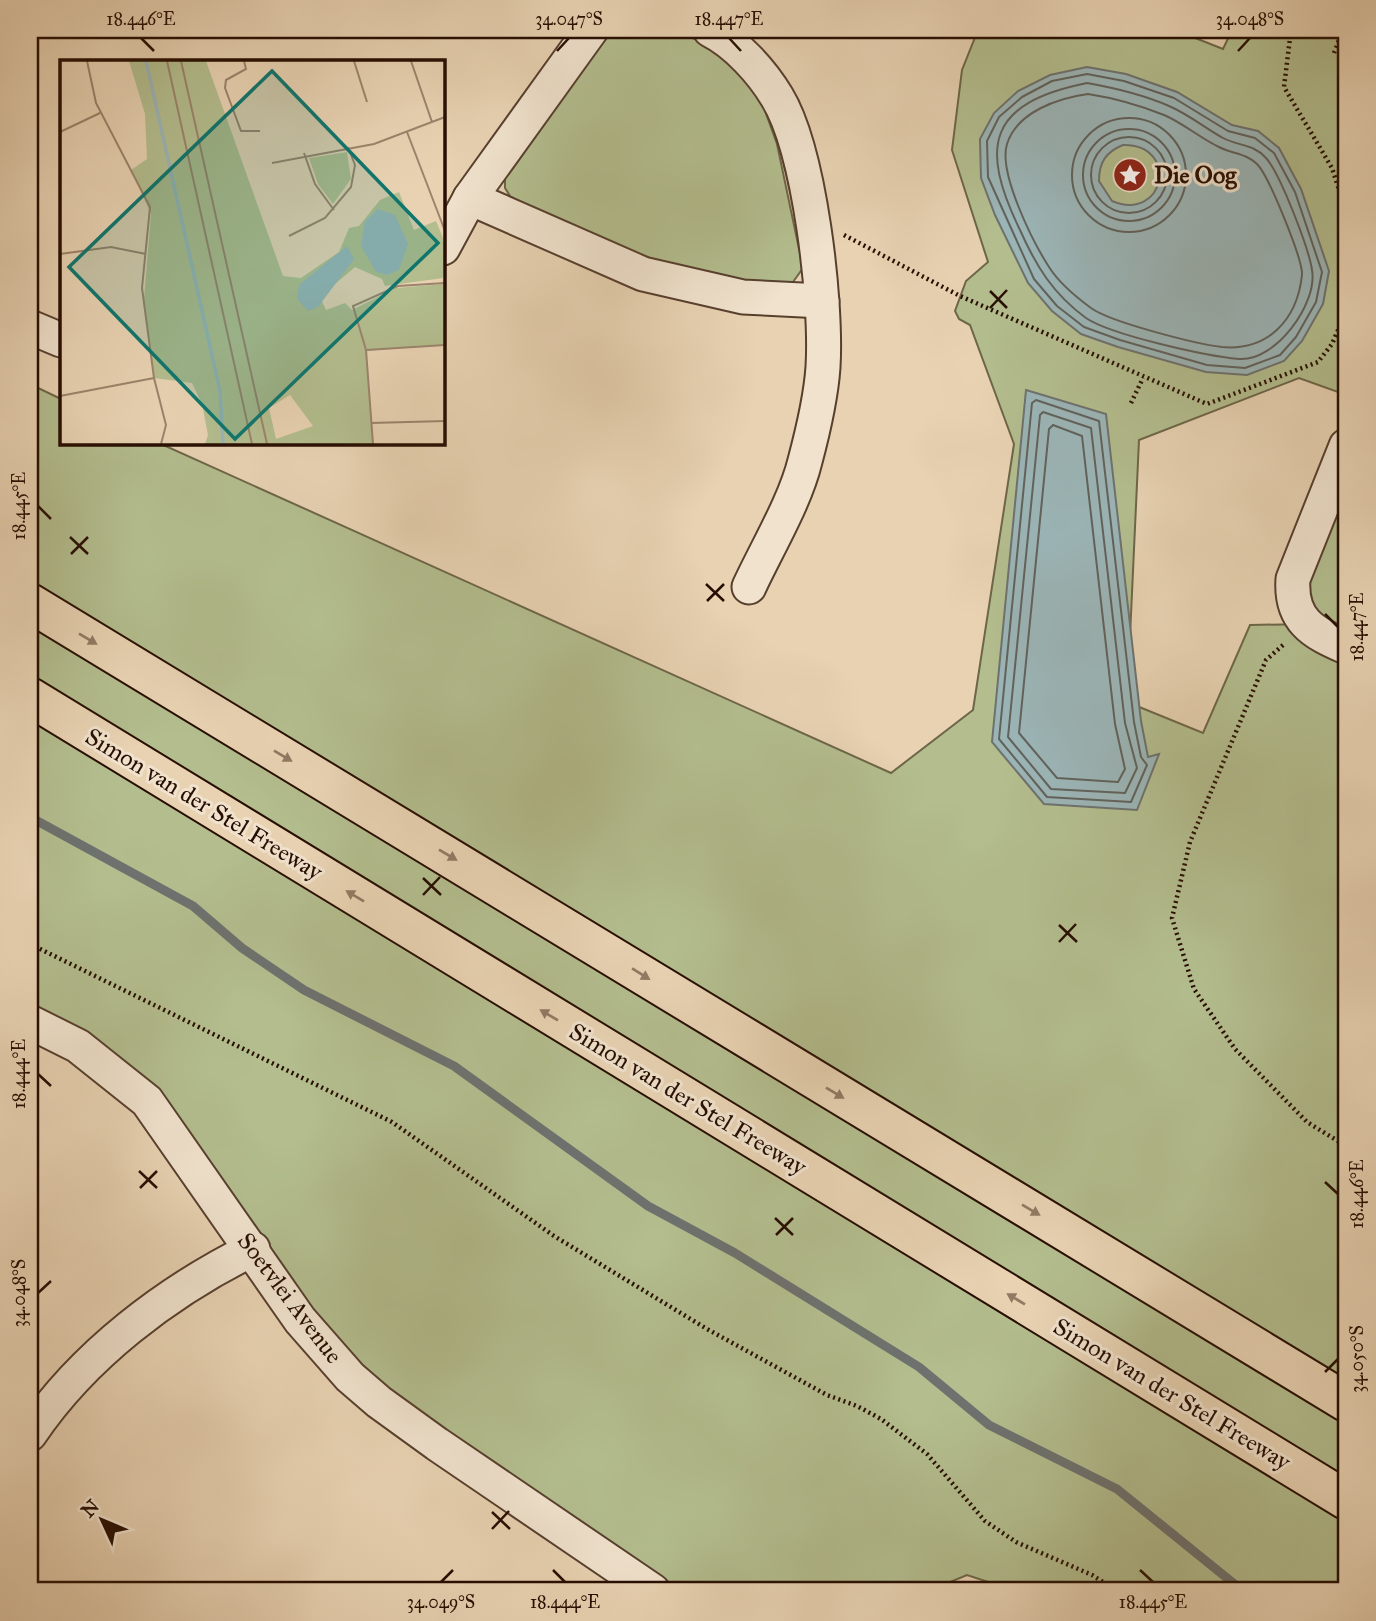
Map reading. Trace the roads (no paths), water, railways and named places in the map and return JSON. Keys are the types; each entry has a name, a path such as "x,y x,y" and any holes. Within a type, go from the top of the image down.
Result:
{"highway":[{"path":"30,603 1346,1402"},
{"name":"Simon van der Stel Freeway","path":"30,697 1346,1500"}],"street":[{"path":"444,246 470,198 591,30"},
{"path":"710,30 754,66 778,98 796,141 812,218 822,301 823,368 805,463 749,587"},
{"path":"470,198 643,274 743,297 822,301"},
{"path":"30,327 60,340"},
{"path":"1346,446 1293,579 1297,634 1311,631 1346,648"},
{"name":"Soetvlei Avenue","path":"30,1022 78,1046 147,1101 322,1347 379,1402 653,1591"},
{"path":"30,1434 78,1373 123,1333 230,1261 253,1249"}],"water":[{"name":"Die Oog","path":"1087,67 1126,74 1177,92 1232,125 1258,131 1279,148 1301,189 1329,271 1323,304 1302,341 1284,361 1247,375 1206,372 1118,347 1081,334 1052,311 1028,283 995,215 981,178 980,139 994,113 1018,91 1050,75","holes":["1123,145 1141,148 1153,156 1159,168 1159,181 1154,193 1144,201 1130,205 1112,201 1099,181 1100,168 1112,151"]},
{"path":"1026,390 1106,414 1141,721 1148,757 1159,754 1137,810 1044,804 992,742"}],"waterway":[{"path":"30,817 193,906 242,948 304,990 454,1066 648,1206 735,1253 919,1367 989,1425 1117,1489 1243,1591"}],"place":[{"name":"Die Oog","path":"1130,175"}]}
